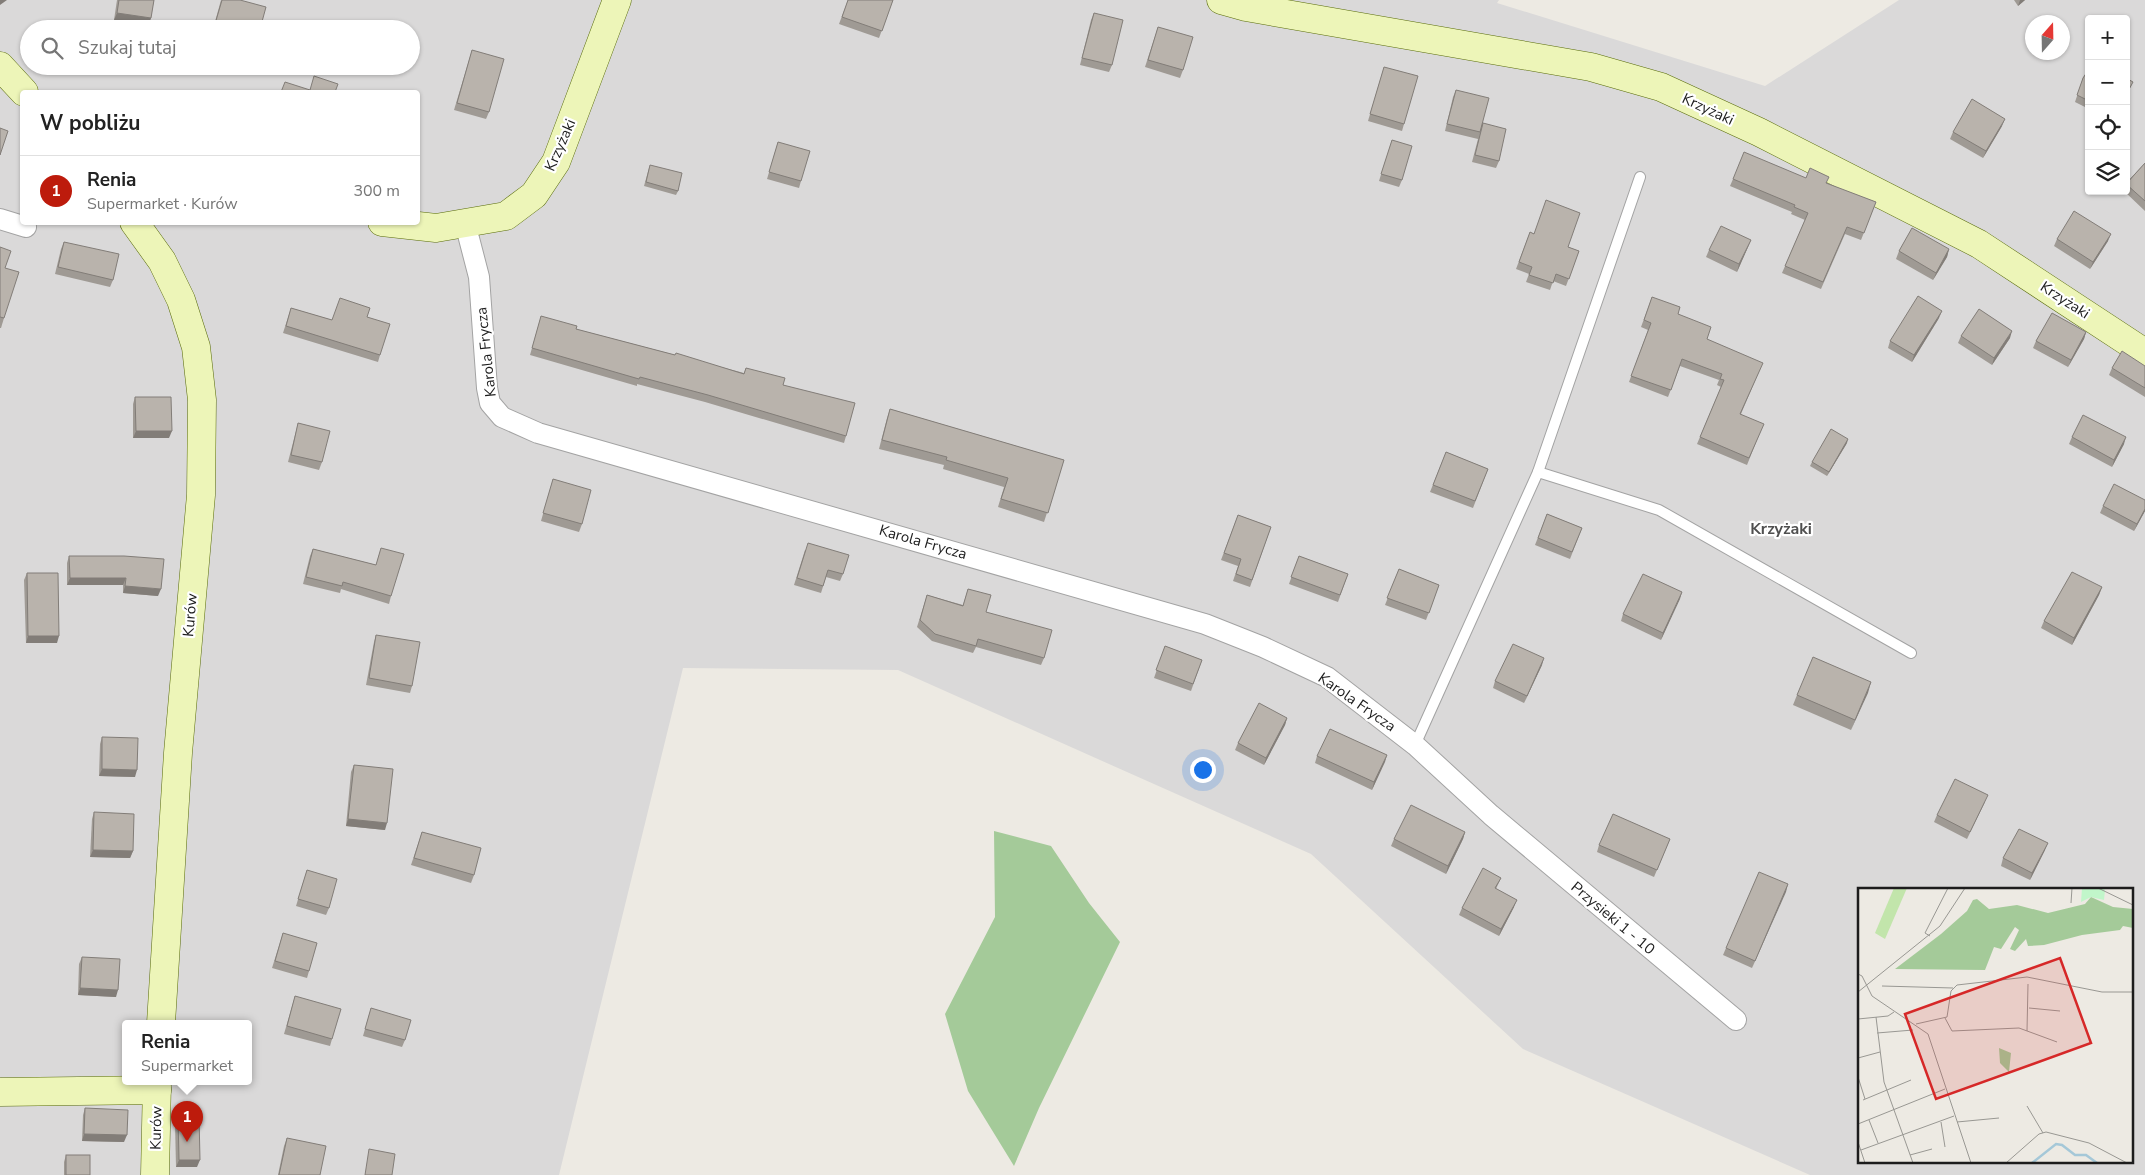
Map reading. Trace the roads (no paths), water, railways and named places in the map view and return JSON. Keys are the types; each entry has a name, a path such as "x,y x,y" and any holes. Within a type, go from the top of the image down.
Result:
{"street":[{"name":"Krzyżaki","path":"409,225 436,228 506,216 534,195 556,162 617,0"},
{"name":"Krzyżaki","path":"1221,0 1246,7 1591,67 1661,87 1759,132 1979,244 2145,352"},
{"path":"0,66 22,90"},
{"path":"0,220 26,227"},
{"name":"Karola Frycza","path":"465,223 479,277 487,388 490,403 502,418 538,433 605,453 1205,624 1263,647 1327,677 1415,745 1491,815"},
{"name":"Kurów","path":"136,225 162,261 181,300 196,347 202,400 201,494 178,753 161,1020"},
{"name":"Przysieki 1 - 10","path":"1491,815 1736,1020"},
{"path":"0,1092 157,1085"},
{"name":"Kurów","path":"155,1175 157,1085"}],"lane":[{"path":"1415,745 1538,472 1640,177"},
{"path":"1538,472 1659,510 1911,653"}],"place":[{"name":"Renia","path":"187,1142"}],"district":[{"name":"Krzyżaki","path":"1781,528"}]}
